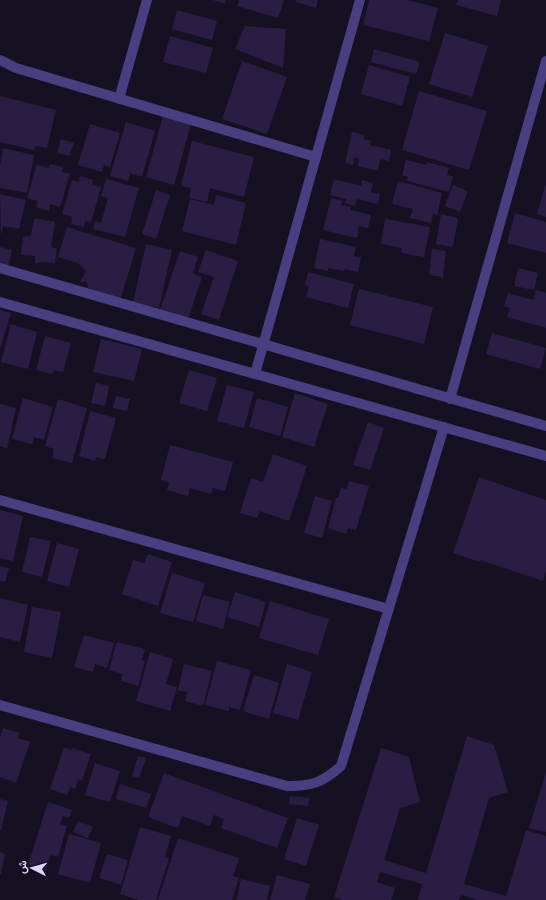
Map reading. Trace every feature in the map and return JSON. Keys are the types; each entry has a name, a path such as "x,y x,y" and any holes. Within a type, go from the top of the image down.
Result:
{"street":[{"path":"119,98 147,0"},
{"path":"255,374 360,0"},
{"path":"0,60 16,68 316,157"},
{"path":"450,399 546,61"},
{"path":"0,268 546,426"},
{"path":"0,302 546,456"},
{"path":"0,705 287,786 307,786 326,779 342,766 444,427"},
{"path":"0,500 389,609"}],"building":[{"path":"213,0 226,0 225,4"},
{"path":"239,0 284,0 278,18 237,6"},
{"path":"296,0 318,0 316,8 296,2"},
{"path":"369,0 407,0 438,8 429,41 363,25"},
{"path":"458,0 501,0 497,16 456,5"},
{"path":"177,10 217,21 212,40 172,29"},
{"path":"245,26 286,29 283,68 235,49"},
{"path":"445,33 488,46 472,97 429,84"},
{"path":"170,36 213,48 206,73 163,62"},
{"path":"374,49 420,62 416,74 371,62"},
{"path":"242,61 287,77 267,134 222,119"},
{"path":"369,65 410,77 402,106 361,94"},
{"path":"419,91 487,111 469,170 402,150"},
{"path":"0,96 56,110 47,148 36,146 34,150 0,142"},
{"path":"163,116 191,124 174,185 146,177"},
{"path":"126,122 155,131 142,177 130,173 128,181 110,176"},
{"path":"90,124 120,133 110,167 104,165 102,172 78,165"},
{"path":"352,132 364,135 364,139 371,141 370,145 391,150 389,161 380,159 378,171 358,166 359,159 354,157 353,165 345,163"},
{"path":"61,139 74,143 69,156 57,153"},
{"path":"192,141 254,157 244,197 210,188 207,202 189,198 191,188 181,186"},
{"path":"3,148 34,155 27,193 0,188 0,166"},
{"path":"406,160 426,165 427,162 449,168 447,175 453,176 449,192 407,181 408,177 402,175"},
{"path":"37,164 48,168 50,164 63,167 62,172 70,174 60,207 50,204 49,211 36,207 38,201 27,198"},
{"path":"80,176 93,180 92,185 101,187 91,222 85,221 84,227 71,224 72,217 62,214 72,180 79,182"},
{"path":"106,179 139,188 125,237 93,229 95,221 101,223 108,198 101,196"},
{"path":"334,179 361,186 362,180 373,183 371,192 380,194 378,204 357,199 355,206 345,203 346,199 330,195"},
{"path":"398,181 442,193 437,215 433,214 431,223 410,218 413,209 392,204"},
{"path":"546,183 546,217 537,214"},
{"path":"453,185 468,191 460,212 445,206"},
{"path":"156,190 170,195 156,239 142,234"},
{"path":"0,194 26,200 19,229 3,226 1,236"},
{"path":"216,195 246,203 236,245 182,231 190,199 214,205"},
{"path":"331,198 342,201 341,205 351,207 350,210 371,215 368,228 359,226 357,238 323,230"},
{"path":"515,213 546,222 546,253 507,243"},
{"path":"441,214 458,218 453,247 436,244"},
{"path":"34,218 55,222 51,247 57,249 55,263 44,262 35,264 35,256 21,255 23,237 31,235"},
{"path":"385,219 430,227 424,257 401,253 402,248 381,244"},
{"path":"67,227 136,248 120,300 90,291 86,281 80,282 86,271 78,263 58,257"},
{"path":"320,239 356,247 354,256 361,257 358,272 345,269 344,271 328,268 328,271 314,268"},
{"path":"146,244 172,250 159,308 133,302"},
{"path":"0,247 12,250 8,267 0,265"},
{"path":"432,249 446,251 443,277 429,275"},
{"path":"206,250 238,261 219,320 201,314 214,277 198,272"},
{"path":"180,251 198,257 193,273 202,277 188,319 160,310"},
{"path":"518,268 538,273 534,290 514,286"},
{"path":"308,272 354,284 348,308 306,297 309,286 305,285"},
{"path":"359,289 433,307 424,344 350,325"},
{"path":"536,290 546,293 546,328 507,317 510,308 504,306 508,293 533,300"},
{"path":"0,310 11,313 0,349"},
{"path":"11,324 37,332 28,369 1,362"},
{"path":"492,333 546,348 540,369 486,354"},
{"path":"45,336 71,343 63,372 54,370 52,374 36,370"},
{"path":"101,339 142,349 134,381 93,372"},
{"path":"189,370 217,378 207,411 179,403"},
{"path":"96,383 109,386 105,406 91,403"},
{"path":"227,385 254,392 244,428 217,421"},
{"path":"295,393 328,404 314,447 282,437"},
{"path":"116,396 130,399 127,411 113,408"},
{"path":"23,398 53,407 44,440 34,437 32,444 12,439"},
{"path":"257,398 288,407 280,436 249,427"},
{"path":"58,399 87,408 72,463 52,458 54,449 45,446"},
{"path":"0,404 16,408 7,448 0,446"},
{"path":"90,411 116,418 105,459 96,457 95,461 79,456"},
{"path":"368,422 384,428 370,470 353,465"},
{"path":"170,445 233,462 225,491 213,488 211,494 190,488 188,496 167,490 169,483 161,480"},
{"path":"273,454 307,466 289,521 260,511 257,518 240,513 251,478 263,482"},
{"path":"479,477 546,500 546,571 543,581 480,560 479,562 453,553"},
{"path":"349,481 369,486 356,530 348,528 346,534 328,528 336,498 338,498 341,488 347,489"},
{"path":"315,496 332,501 322,538 304,533"},
{"path":"0,510 23,516 13,561 0,558"},
{"path":"30,537 51,541 42,577 22,572"},
{"path":"57,543 79,549 69,587 47,581"},
{"path":"148,554 172,562 158,606 122,594 133,560 144,563"},
{"path":"0,566 9,568 5,582 0,581"},
{"path":"172,573 205,583 193,622 160,613"},
{"path":"235,592 266,602 259,627 227,617"},
{"path":"203,595 230,602 223,629 196,621"},
{"path":"0,598 28,605 20,642 0,637"},
{"path":"270,601 329,619 318,655 259,638"},
{"path":"32,607 61,612 52,658 24,652"},
{"path":"84,635 114,643 107,668 95,664 93,672 74,667"},
{"path":"117,642 145,649 142,660 145,661 138,686 121,681 123,674 109,670"},
{"path":"150,652 173,659 166,684 177,687 170,711 136,701"},
{"path":"217,661 251,670 240,710 229,707 229,711 205,705"},
{"path":"184,664 212,671 203,706 185,701 187,692 178,690"},
{"path":"287,664 312,672 298,720 273,713"},
{"path":"254,675 279,683 269,719 243,711"},
{"path":"3,728 20,733 18,738 30,742 16,783 0,777 0,738"},
{"path":"467,736 494,745 508,792 489,798 464,884 506,896 526,830 546,836 546,900 477,900 461,895 459,900 418,900 422,884 380,872 377,882 395,888 391,900 343,900 334,897 381,748 409,757 420,802 400,808 384,860 426,873"},
{"path":"64,747 91,754 82,781 78,779 75,789 70,787 67,795 50,789"},
{"path":"138,756 146,758 139,778 132,776"},
{"path":"95,763 120,771 110,802 85,795"},
{"path":"546,772 546,832 529,828"},
{"path":"164,773 288,818 277,848 221,828 224,819 214,815 210,826 182,816 178,828 148,817"},
{"path":"120,784 151,794 146,808 116,799"},
{"path":"290,796 309,798 308,806 289,804"},
{"path":"0,799 8,801 1,830 0,830"},
{"path":"48,802 72,810 69,818 63,816 60,824 67,826 58,857 51,855 46,871 28,865"},
{"path":"297,818 319,825 306,866 284,859"},
{"path":"78,821 93,827 88,838 73,832"},
{"path":"140,827 171,836 165,857 169,858 156,900 139,900 120,894"},
{"path":"69,834 101,843 90,883 58,874"},
{"path":"178,838 239,858 233,876 239,878 232,900 158,900"},
{"path":"0,852 5,854 1,874 0,874"},
{"path":"107,854 128,860 121,885 99,878"},
{"path":"277,875 310,884 305,900 270,900"},
{"path":"241,879 270,886 267,900 236,900"}]}
